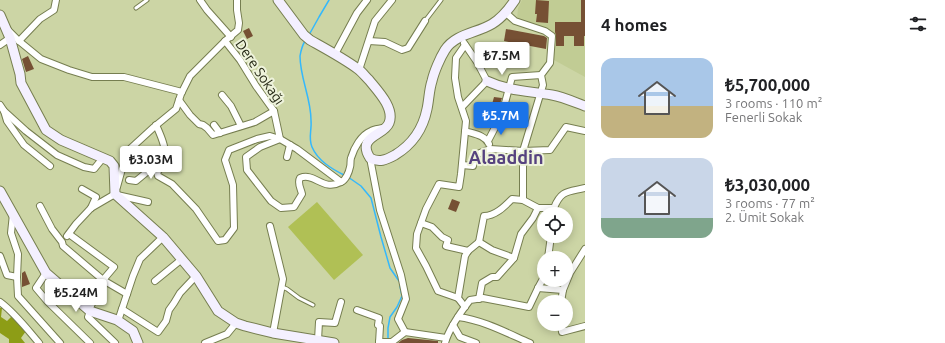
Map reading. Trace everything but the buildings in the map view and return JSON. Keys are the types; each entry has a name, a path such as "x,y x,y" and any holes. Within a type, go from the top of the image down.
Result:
{"main road":[{"path":"278,0 304,35 359,70 379,91 388,106 390,116 389,123 369,140 366,150 370,158 379,161 390,158 401,151 412,142 419,131 424,119 432,81 445,50 451,42 463,41 492,24 506,13 515,0"},
{"path":"0,15 10,38 22,83 46,130 61,140 110,161 114,166 115,194 163,237 196,276 218,311 236,323 245,326 273,333 334,343"},
{"path":"487,80 496,85 509,89 554,96 585,106"},
{"path":"0,191 46,273 90,311 118,321 133,331 138,343"}],"street":[{"path":"20,41 40,19 54,10 56,0"},
{"path":"200,0 231,37"},
{"path":"115,194 122,169 130,149 176,109 190,76 238,30 239,23 236,10 237,0"},
{"path":"334,54 357,13 368,0"},
{"path":"359,70 375,21 392,0"},
{"path":"506,13 515,21 545,31 552,36 550,63 541,75 543,85 523,151 523,200"},
{"path":"368,40 384,42 402,50 408,48 425,21"},
{"path":"5,26 41,59 92,78 124,77 182,92"},
{"path":"0,45 10,38"},
{"name":"Dere Sokağı","path":"225,41 240,60 274,111 280,140"},
{"path":"462,107 487,80 463,41"},
{"path":"463,41 456,58 455,72 458,97 466,121 459,187 439,184 426,209 417,234 416,248 438,291 458,298 465,307"},
{"path":"488,142 502,114 512,77 541,75"},
{"path":"222,95 231,106 241,126"},
{"path":"179,100 199,124 207,128 213,135 255,122 274,111"},
{"path":"2,108 26,131 57,155 84,167 94,169 103,158"},
{"path":"2,108 7,121 24,145 50,166"},
{"path":"156,125 166,156 163,164 157,172 158,176 172,184 196,209 218,241 225,240 234,228 233,185 226,160 229,150 257,139 270,136 297,149 344,179"},
{"path":"214,125 220,133"},
{"path":"280,140 260,147 246,157 246,170 271,202 281,208 294,207 302,194 298,181 300,178 309,177 332,186 344,179 351,166 350,160 353,153 363,137 371,131 387,126"},
{"path":"462,165 473,166 475,156 490,149 523,151 550,150 566,127 585,131"},
{"path":"465,131 480,136 488,142 490,149"},
{"path":"287,157 290,145"},
{"path":"130,180 136,181 166,156"},
{"path":"370,158 380,210 401,275 406,299 398,319 405,332"},
{"path":"555,207 558,199 564,193 585,188 585,192"},
{"path":"82,189 96,197 91,208"},
{"path":"62,242 91,208 115,194 148,202"},
{"path":"458,298 465,256 468,251 479,242 484,216 490,216 512,200 523,200 537,207"},
{"path":"40,206 63,246 103,280 127,294"},
{"path":"478,299 482,282 498,277 514,258 521,234 537,210"},
{"path":"13,214 11,232 18,254 18,296 60,343"},
{"path":"421,223 432,227 442,237 448,240 446,246 468,251"},
{"path":"270,226 283,279 273,333"},
{"path":"68,234 114,267 103,280 88,317 115,343"},
{"path":"118,321 140,260 163,237"},
{"path":"479,242 492,250 514,258"},
{"path":"562,295 562,290 570,273 585,249"},
{"path":"0,256 7,275 17,277"},
{"path":"155,281 182,259"},
{"path":"46,273 36,288 90,343"},
{"path":"122,309 158,332 166,321 169,310 180,293 196,276"},
{"path":"357,310 379,318 378,325 380,326 380,342 392,342 405,332 445,340 470,300 483,298 530,307 538,288 562,290"},
{"path":"0,302 7,307 39,343"},
{"path":"316,341 319,322 335,323 341,302"},
{"path":"458,317 482,323 530,343"},
{"path":"205,343 227,334 236,323"},
{"path":"453,325 460,337 476,343"},
{"path":"573,329 585,326"}],"lane":[{"path":"136,8 147,0"},
{"path":"425,21 441,0"},
{"path":"282,287 313,305"}],"shaded area":[{"path":"522,0 585,0 585,77 554,60 547,28 517,19 518,8"}],"green space":[{"path":"317,202 363,255 334,280 288,227"},
{"path":"0,308 2,308 1,317 7,321 12,316 26,331 21,338 25,343 9,343 9,339 0,333"}],"waterway":[{"path":"309,35 329,0"},
{"path":"305,41 300,56 300,64 311,112 311,144 315,152 322,160 330,167 344,175"},
{"path":"348,177 361,186 371,198 390,268 399,281"},
{"path":"388,339 390,317 402,296 400,286"}],"district":[{"name":"Alaaddin","path":"506,158"}]}
